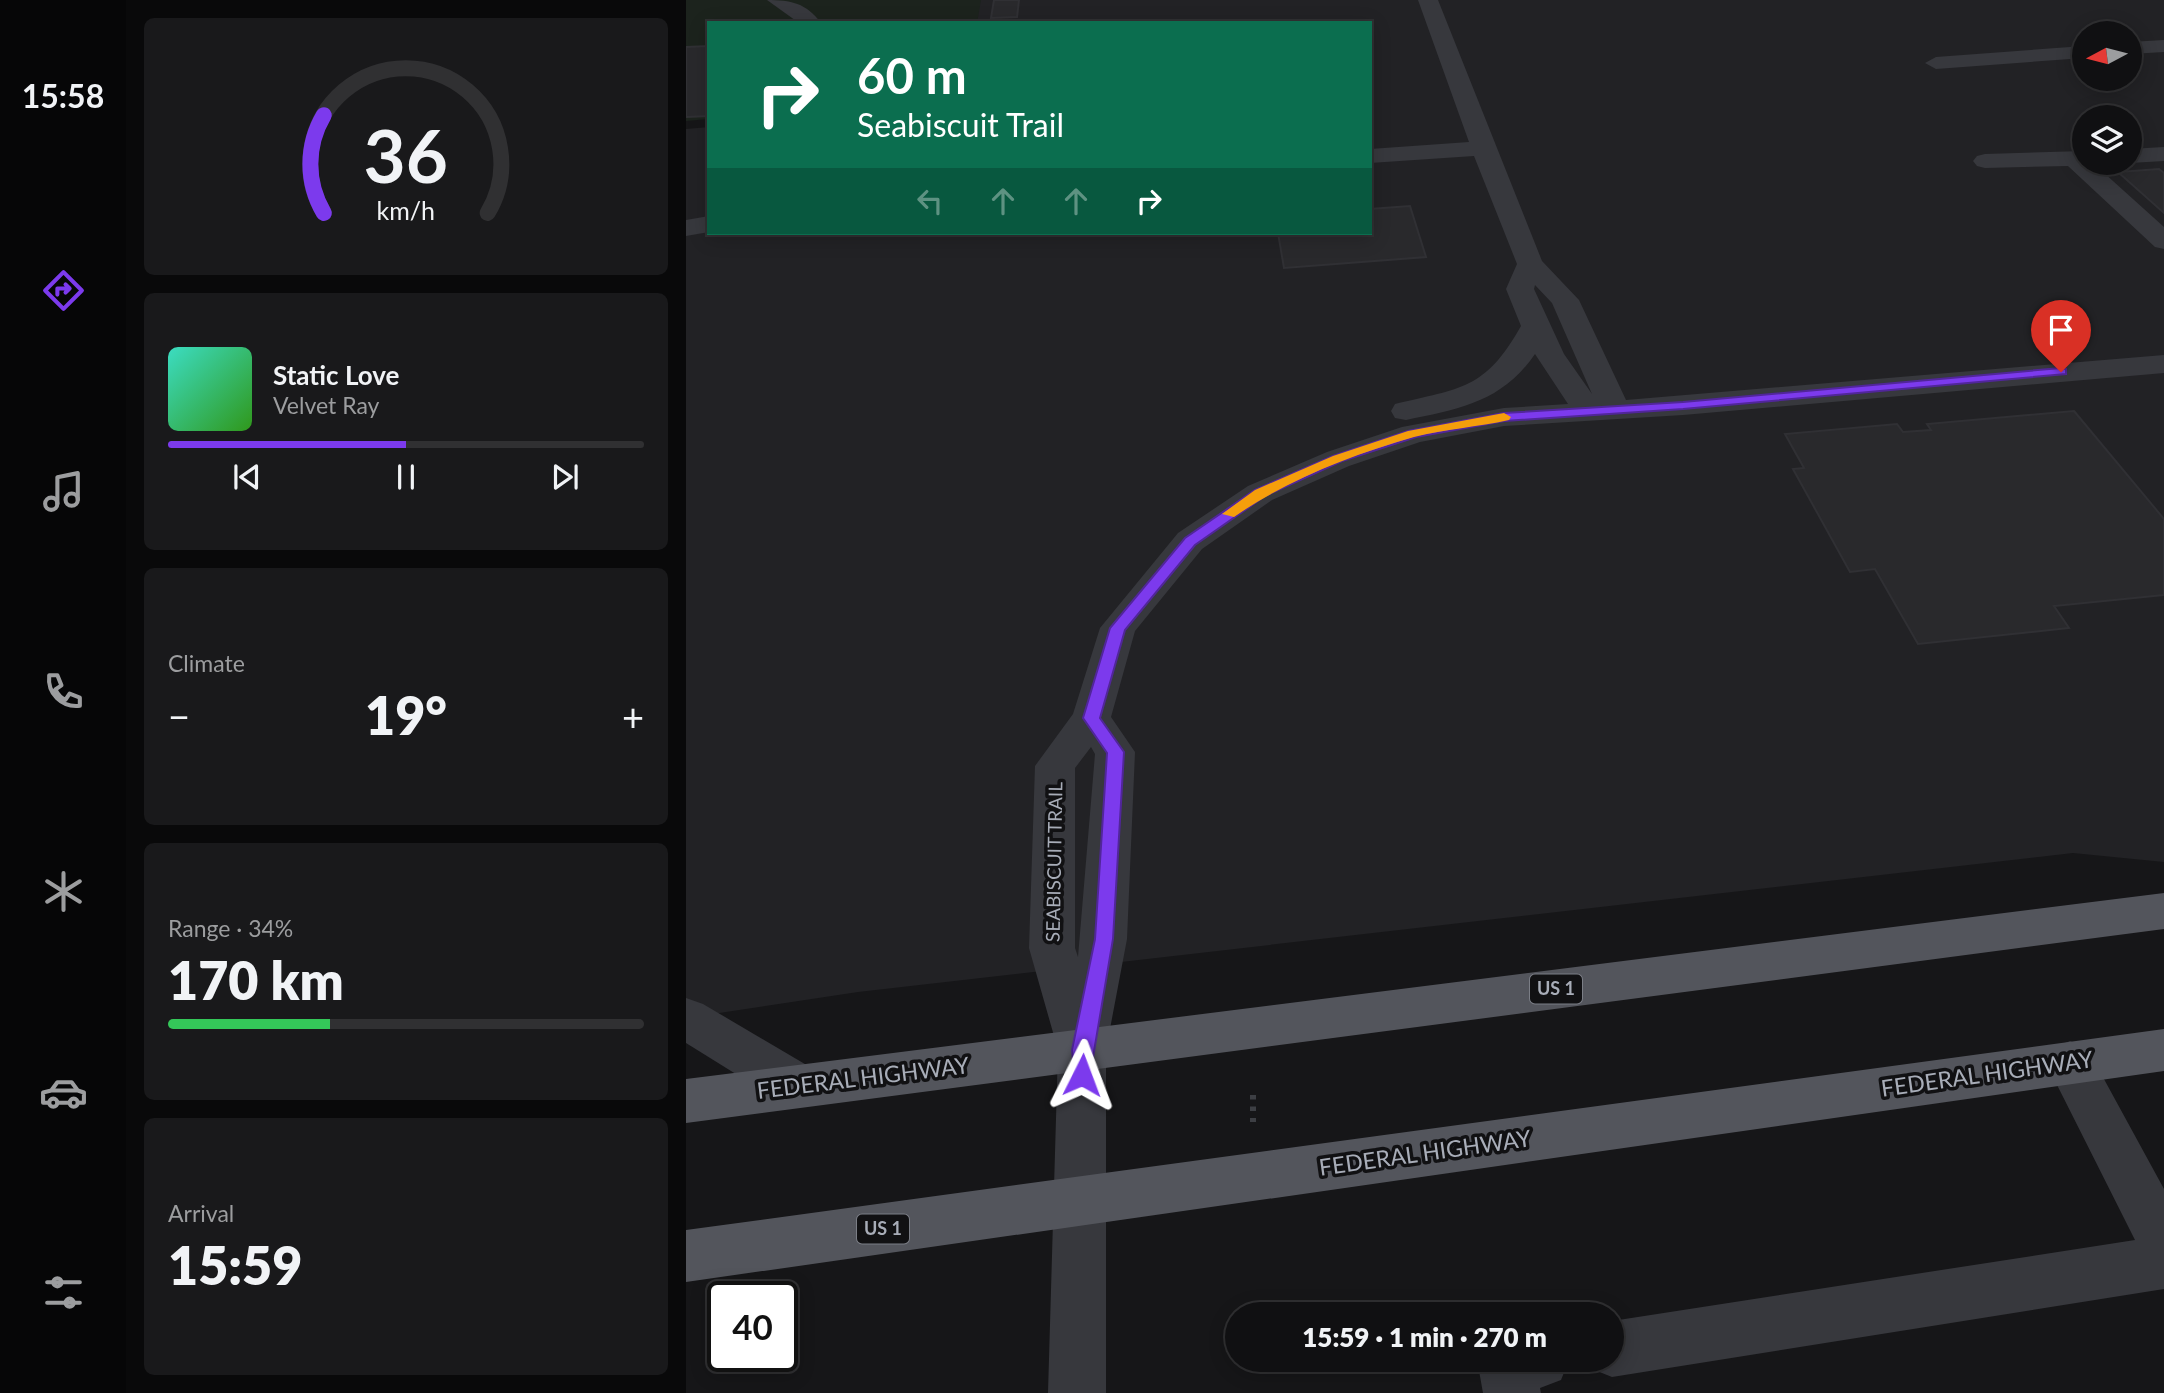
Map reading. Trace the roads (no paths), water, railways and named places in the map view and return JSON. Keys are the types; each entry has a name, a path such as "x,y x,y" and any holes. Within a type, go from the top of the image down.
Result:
{"main road":[{"name":"FEDERAL HIGHWAY","path":"686,1101 2164,911"},
{"name":"FEDERAL HIGHWAY","path":"686,1256 2164,1050"}],"street":[{"path":"777,0 799,11 809,21"},
{"path":"1428,0 1530,264 1565,300 1603,411"},
{"path":"2142,47 2163,45"},
{"path":"1936,63 2072,53"},
{"path":"1372,156 1483,148"},
{"path":"2142,155 2164,154"},
{"path":"1985,161 2072,158"},
{"path":"2097,175 2164,241"},
{"path":"686,228 707,224"},
{"path":"1530,264 1520,289 1534,328 1549,349 1563,380 1603,411"},
{"path":"1370,448 1391,414 1469,394 1505,376 1517,363 1534,328"},
{"name":"SEABISCUIT TRAIL","path":"1082,1050 1052,948 1055,766 1091,718 1118,628 1190,541 1260,493 1413,433 1504,417 2164,364"},
{"path":"1077,1393 1082,1050 1104,939 1115,752 1091,718"},
{"path":"686,1018 798,1086"},
{"path":"2070,1063 2164,1242"},
{"path":"1624,1347 2164,1262"},
{"path":"1508,1372 1512,1393"}]}
